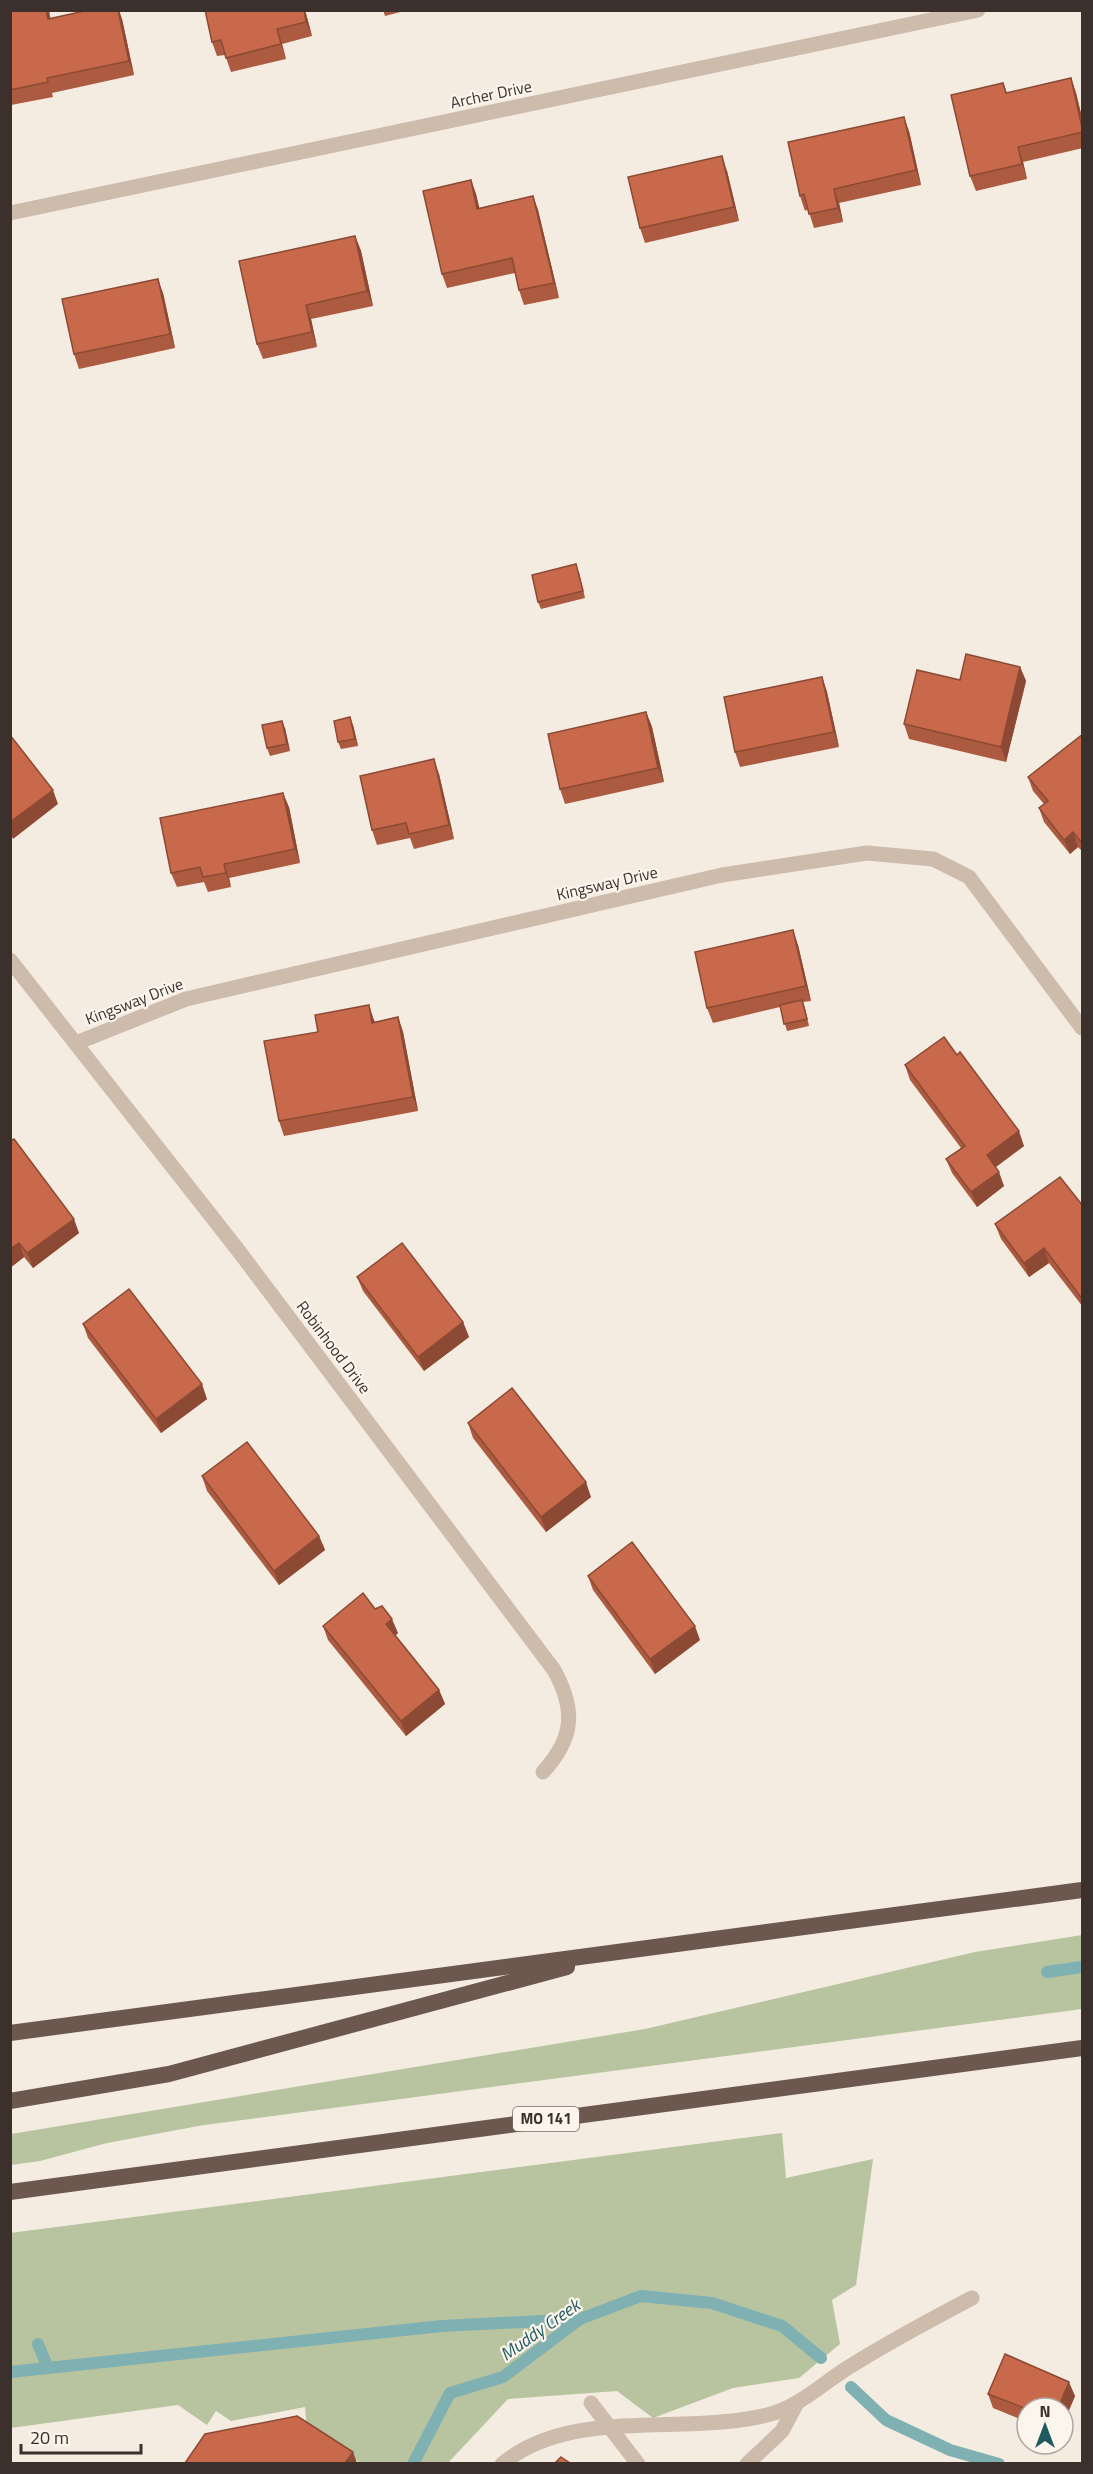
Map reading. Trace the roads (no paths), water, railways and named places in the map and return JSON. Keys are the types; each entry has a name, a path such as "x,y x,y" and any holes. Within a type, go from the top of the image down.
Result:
{"highway":[{"path":"10,2033 1083,1890"},
{"path":"10,2101 169,2074 632,1950"},
{"name":"MO 141","path":"10,2192 1083,2048"}],"street":[{"name":"Archer Drive","path":"10,213 978,10"},
{"name":"Kingsway Drive","path":"76,1043 186,999 722,875 867,853 933,859 969,877 1083,1028"},
{"name":"Robinhood Drive","path":"10,960 238,1250 554,1670 565,1689 569,1710 568,1726 565,1740 557,1756 543,1772"},
{"path":"502,2463 511,2456 546,2439 577,2431 609,2427 673,2426 768,2415 797,2403 901,2334 972,2298"},
{"path":"591,2403 638,2463"},
{"path":"747,2463 782,2431 797,2403"}],"waterway":[{"path":"1047,1972 1082,1967"},
{"name":"Muddy Creek","path":"413,2464 450,2393 503,2377 580,2319 641,2296 712,2303 782,2326 821,2358"},
{"path":"10,2372 442,2326 580,2319"},
{"path":"38,2344 48,2368"},
{"name":"Muddy Creek","path":"851,2387 886,2420 950,2450 999,2464"}]}
